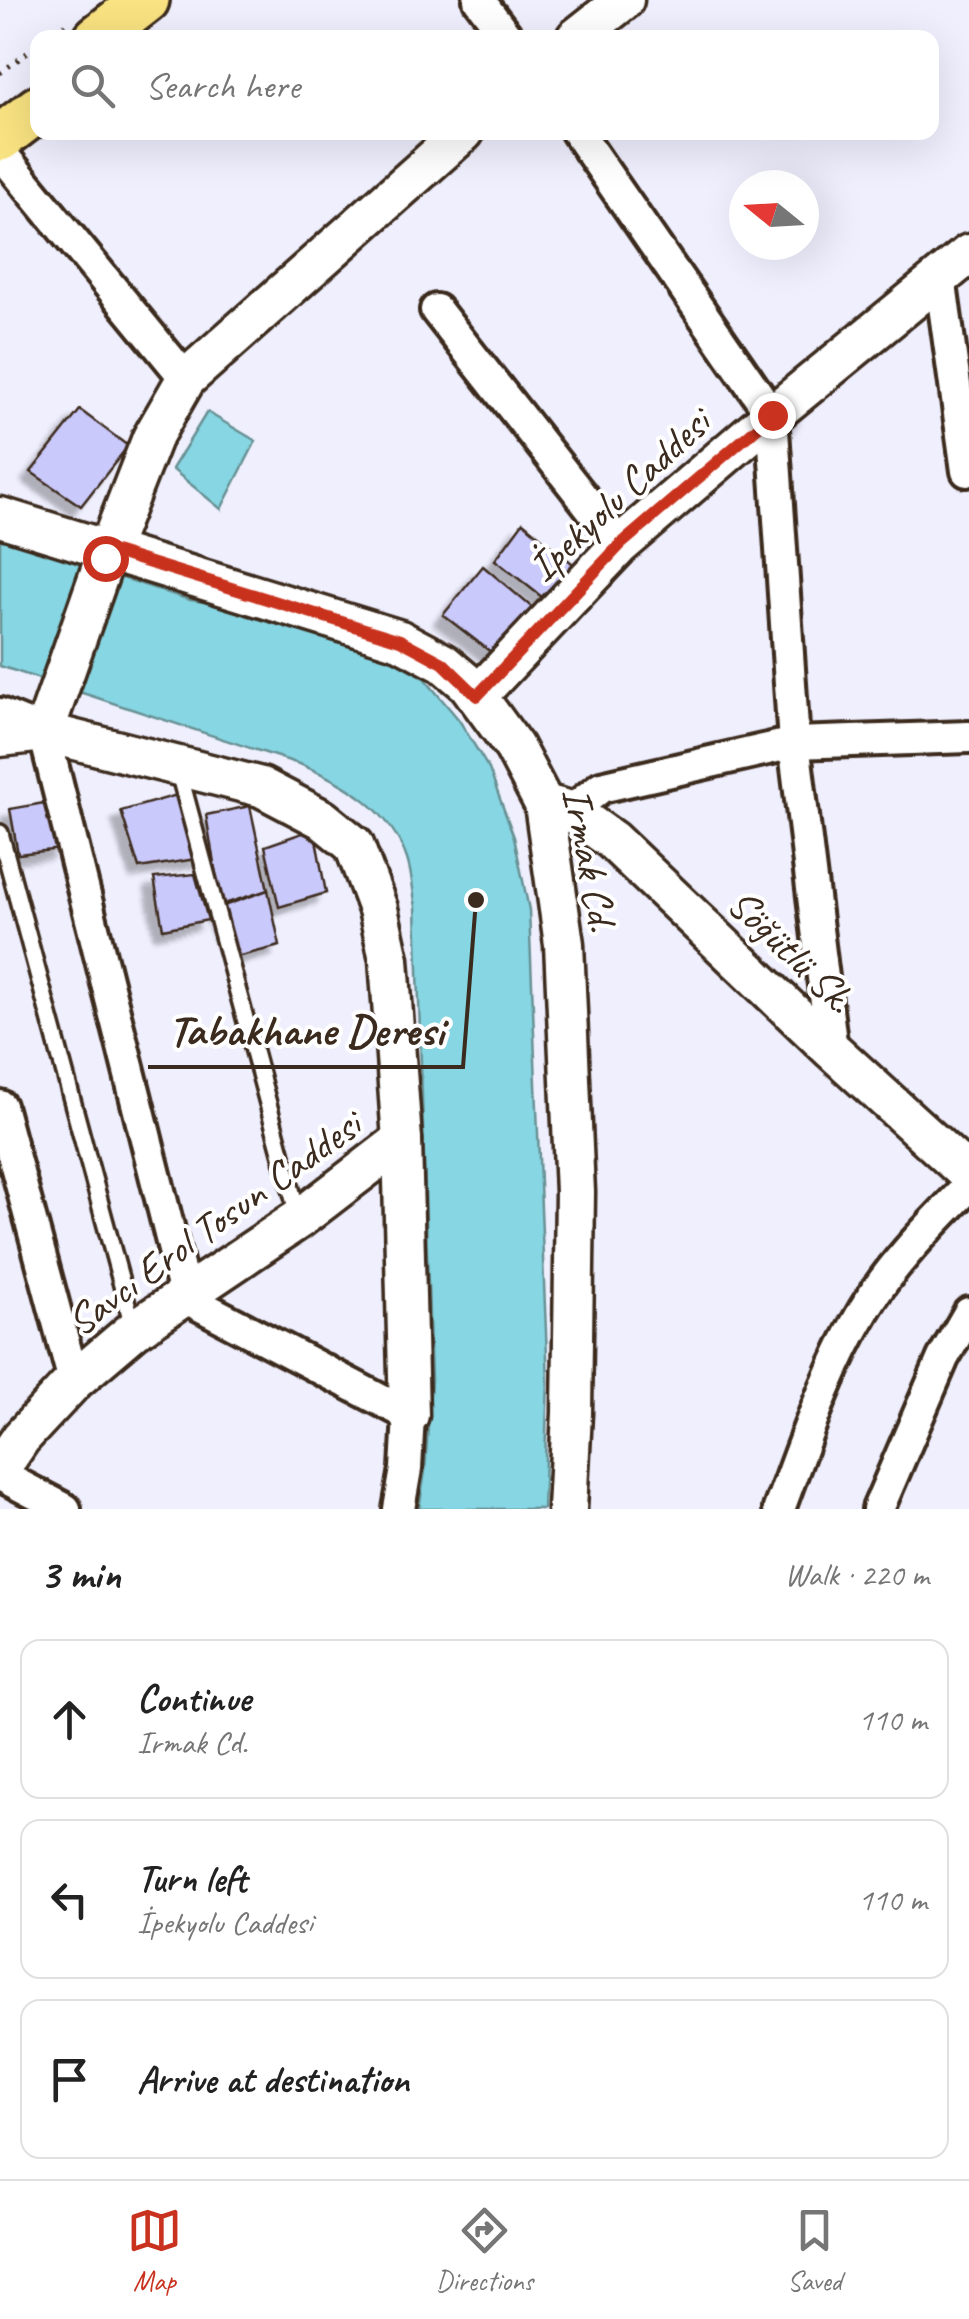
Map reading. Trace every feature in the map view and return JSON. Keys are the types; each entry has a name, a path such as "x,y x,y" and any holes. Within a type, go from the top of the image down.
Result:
{"main road":[{"path":"108,30 146,0"},
{"path":"140,30 179,0"},
{"path":"0,112 30,90"},
{"path":"0,138 30,115"}],"street":[{"path":"479,0 502,30"},
{"path":"586,30 624,0"},
{"path":"409,1415 186,1298 48,719 152,438 186,379 455,140"},
{"path":"583,140 772,415 794,743 832,1050"},
{"path":"0,152 186,379"},
{"path":"954,266 968,470"},
{"name":"İpekyolu Caddesi","path":"477,696 620,545 954,266"},
{"path":"436,310 620,545"},
{"name":"Irmak Cd.","path":"0,517 105,559 400,640 443,663 477,696 557,808 575,1192 567,1509"},
{"path":"0,714 48,719 176,764 260,786 322,819 354,845 378,908 389,959 402,1140 409,1415 399,1509"},
{"path":"0,736 48,719"},
{"path":"557,808 601,787 794,743 969,737"},
{"name":"Söğütlü Sk.","path":"557,808 612,840 969,1175"},
{"path":"0,1106 74,1381"},
{"name":"Savcı Erol Tosun Caddesi","path":"5,1454 74,1381 134,1330 299,1219 402,1140"},
{"path":"779,1509 824,1388 864,1309 914,1243 969,1186"},
{"path":"878,1509 943,1358 969,1313"},
{"path":"5,1454 65,1509"}],"lane":[{"path":"176,764 299,1219"},
{"path":"0,833 134,1330"}],"path":[{"path":"0,73 30,51"}],"water":[{"path":"207,412 256,441 221,509 172,469"},
{"path":"0,538 190,600 232,605 393,660 424,678 459,720 489,769 514,837 529,910 548,1382 543,1509 419,1509 431,1380 416,907 409,865 399,841 365,800 302,765 0,666"}],"building":[{"path":"80,410 128,446 81,506 31,472"},
{"path":"523,522 578,568 547,601 495,560"},
{"path":"483,566 541,615 496,656 443,615"},
{"path":"184,793 202,858 139,868 121,811"},
{"path":"61,800 61,849 18,854 10,809"},
{"path":"250,806 268,890 221,905 206,815"},
{"path":"314,829 326,893 279,907 265,846"},
{"path":"195,874 208,920 163,929 154,878"},
{"path":"268,890 280,946 236,957 215,909"}],"place":[{"name":"Tabakhane Deresi","path":"476,900"}],"route":[{"path":"105,558 108,550 400,640 443,663 477,696 620,545 772,415"}]}
